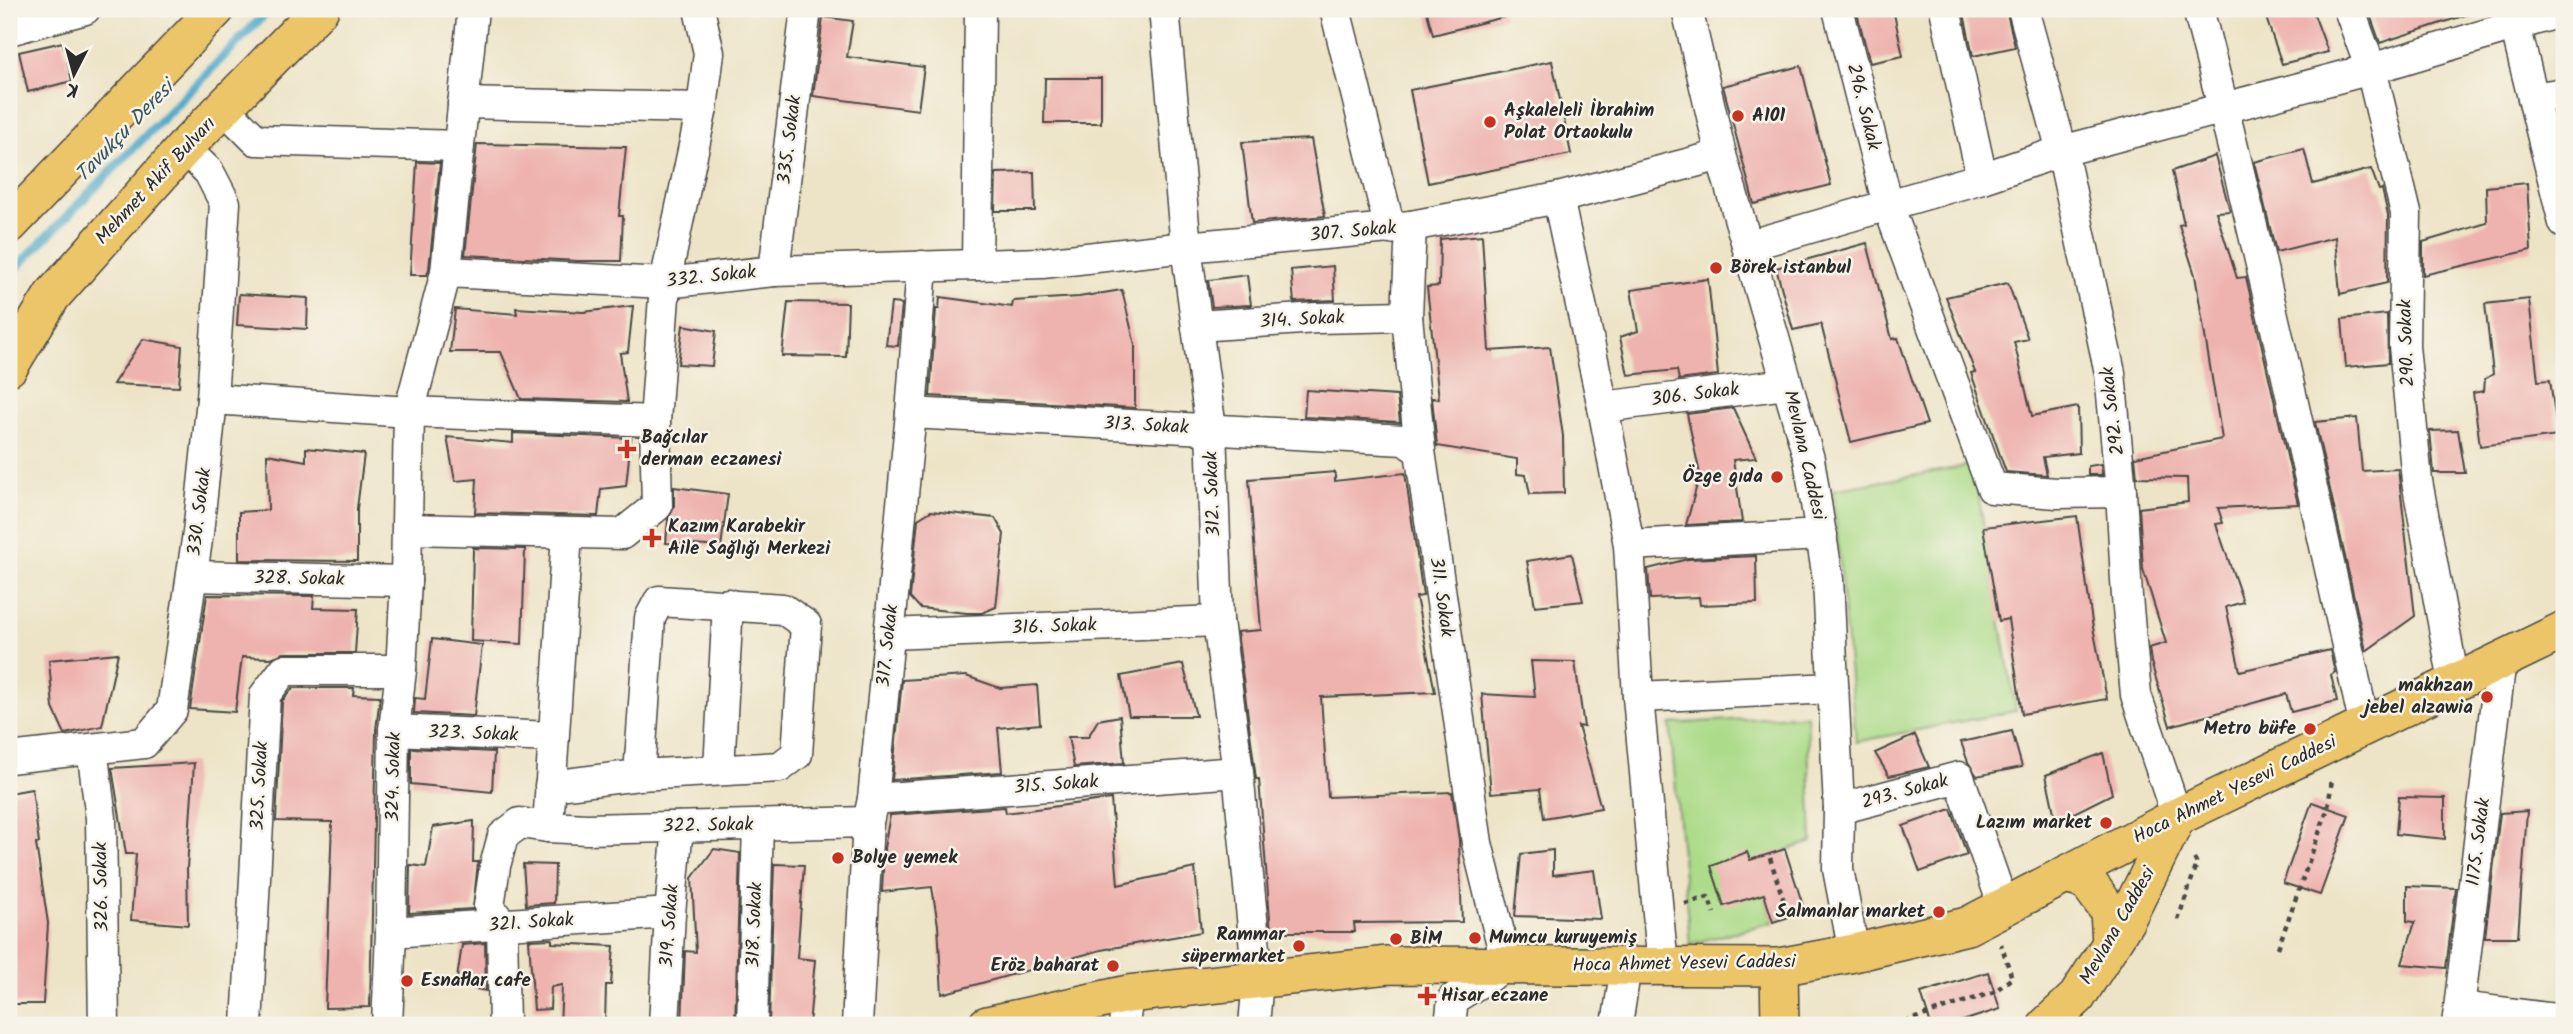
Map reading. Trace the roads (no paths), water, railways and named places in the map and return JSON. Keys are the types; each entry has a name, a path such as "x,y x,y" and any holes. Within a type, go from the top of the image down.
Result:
{"main road":[{"path":"9,225 216,9"},
{"name":"Mehmet Akif Bulvarı","path":"9,367 52,296 184,148 320,9"},
{"name":"Hoca Ahmet Yesevi Caddesi","path":"987,1025 1126,1010 1258,980 1388,965 1779,967 1854,953 1968,926 2177,817 2564,630"},
{"name":"Mevlana Caddesi","path":"2047,1025 2077,997 2126,920 2177,817"},
{"path":"2066,875 2087,881 2109,911 2111,943"},
{"path":"1779,967 1783,1022"}],"street":[{"path":"9,30 85,9"},
{"name":"324. Sokak","path":"387,1025 394,730 401,670 406,581 409,412 446,272 473,9"},
{"path":"408,529 622,534 657,506 655,421 665,283 702,108 709,53 699,9"},
{"name":"335. Sokak","path":"774,271 806,9"},
{"path":"977,265 980,9"},
{"name":"312. Sokak","path":"1164,9 1186,247 1211,429 1218,621 1238,772 1258,980 1254,1025"},
{"name":"311. Sokak","path":"1335,9 1400,228 1420,451 1476,843 1507,965"},
{"name":"Mevlana Caddesi","path":"1687,9 1721,155 1809,459 1828,579 1839,809 1838,869 1854,953"},
{"name":"296. Sokak","path":"1838,9 1888,205 1992,488 2057,493 2122,492"},
{"path":"1945,9 1982,178"},
{"name":"292. Sokak","path":"2023,9 2062,151 2110,373 2122,492 2126,597 2136,695 2177,817"},
{"path":"2198,9 2224,106 2365,727"},
{"name":"290. Sokak","path":"2349,9 2371,69 2406,213 2404,346 2417,481 2454,682"},
{"path":"1747,246 1982,178 2062,151 2371,69 2513,17 2564,11"},
{"path":"2513,17 2564,223"},
{"path":"2533,98 2564,93"},
{"path":"463,103 702,108"},
{"path":"224,108 256,140 459,146"},
{"name":"330. Sokak","path":"9,758 144,743 172,709 192,576 212,399 225,203 209,172 184,148"},
{"name":"307. Sokak","path":"977,265 1042,263 1400,228 1559,198 1721,155"},
{"path":"1559,198 1629,545 1637,697 1663,967"},
{"name":"332. Sokak","path":"446,272 665,283 774,271 977,265"},
{"name":"317. Sokak","path":"857,1025 871,811 911,413 922,266"},
{"name":"314. Sokak","path":"1197,326 1317,318 1408,316"},
{"name":"306. Sokak","path":"1603,407 1787,384"},
{"path":"212,399 409,412 655,421"},
{"name":"313. Sokak","path":"911,413 1404,440 1420,451"},
{"path":"548,827 567,533"},
{"path":"1629,545 1822,535"},
{"name":"328. Sokak","path":"192,576 406,581"},
{"path":"550,786 639,775 780,766 797,754 806,625 783,609 659,601 650,618 639,775"},
{"path":"719,769 728,604"},
{"name":"316. Sokak","path":"889,634 1218,621"},
{"name":"1175. Sokak","path":"2459,1016 2501,659"},
{"name":"325. Sokak","path":"247,1025 265,695 284,670 401,670"},
{"path":"1637,697 1833,688"},
{"name":"323. Sokak","path":"394,730 552,737"},
{"name":"326. Sokak","path":"92,749 101,818 104,1025"},
{"name":"315. Sokak","path":"871,811 1238,772"},
{"name":"293. Sokak","path":"1839,809 1959,777 1998,911"},
{"name":"322. Sokak","path":"504,1025 502,925 489,906 503,836 520,823 587,829 758,825 871,811"},
{"name":"318. Sokak","path":"752,1025 758,825"},
{"name":"319. Sokak","path":"664,1025 678,827"},
{"name":"321. Sokak","path":"391,932 670,914"},
{"path":"1450,1025 1453,999 1507,965"},
{"path":"1618,1025 1626,966"},
{"path":"2459,1016 2564,1020"}],"waterway":[{"name":"Tavukçu Deresi","path":"9,282 19,265 270,9"}],"place":[{"name":"A101","path":"1738,116"},
{"name":"Aşkaleleli İbrahim Polat Ortaokulu","path":"1490,122"},
{"name":"Börek istanbul","path":"1716,268"},
{"name":"Bağcılar derman eczanesi","path":"627,449"},
{"name":"Özge gıda","path":"1777,477"},
{"name":"Kazım Karabekir Aile Sağlığı Merkezi","path":"652,538"},
{"name":"makhzan jebel alzawia","path":"2487,697"},
{"name":"Metro büfe","path":"2310,729"},
{"name":"Lazım market","path":"2106,823"},
{"name":"Bolye yemek","path":"838,858"},
{"name":"Salmanlar market","path":"1939,912"},
{"name":"Mumcu kuruyemiş","path":"1475,938"},
{"name":"BİM","path":"1396,939"},
{"name":"Rammar süpermarket","path":"1299,946"},
{"name":"Eröz baharat","path":"1113,966"},
{"name":"Esnaflar cafe","path":"407,981"},
{"name":"Hisar eczane","path":"1427,996"}]}
